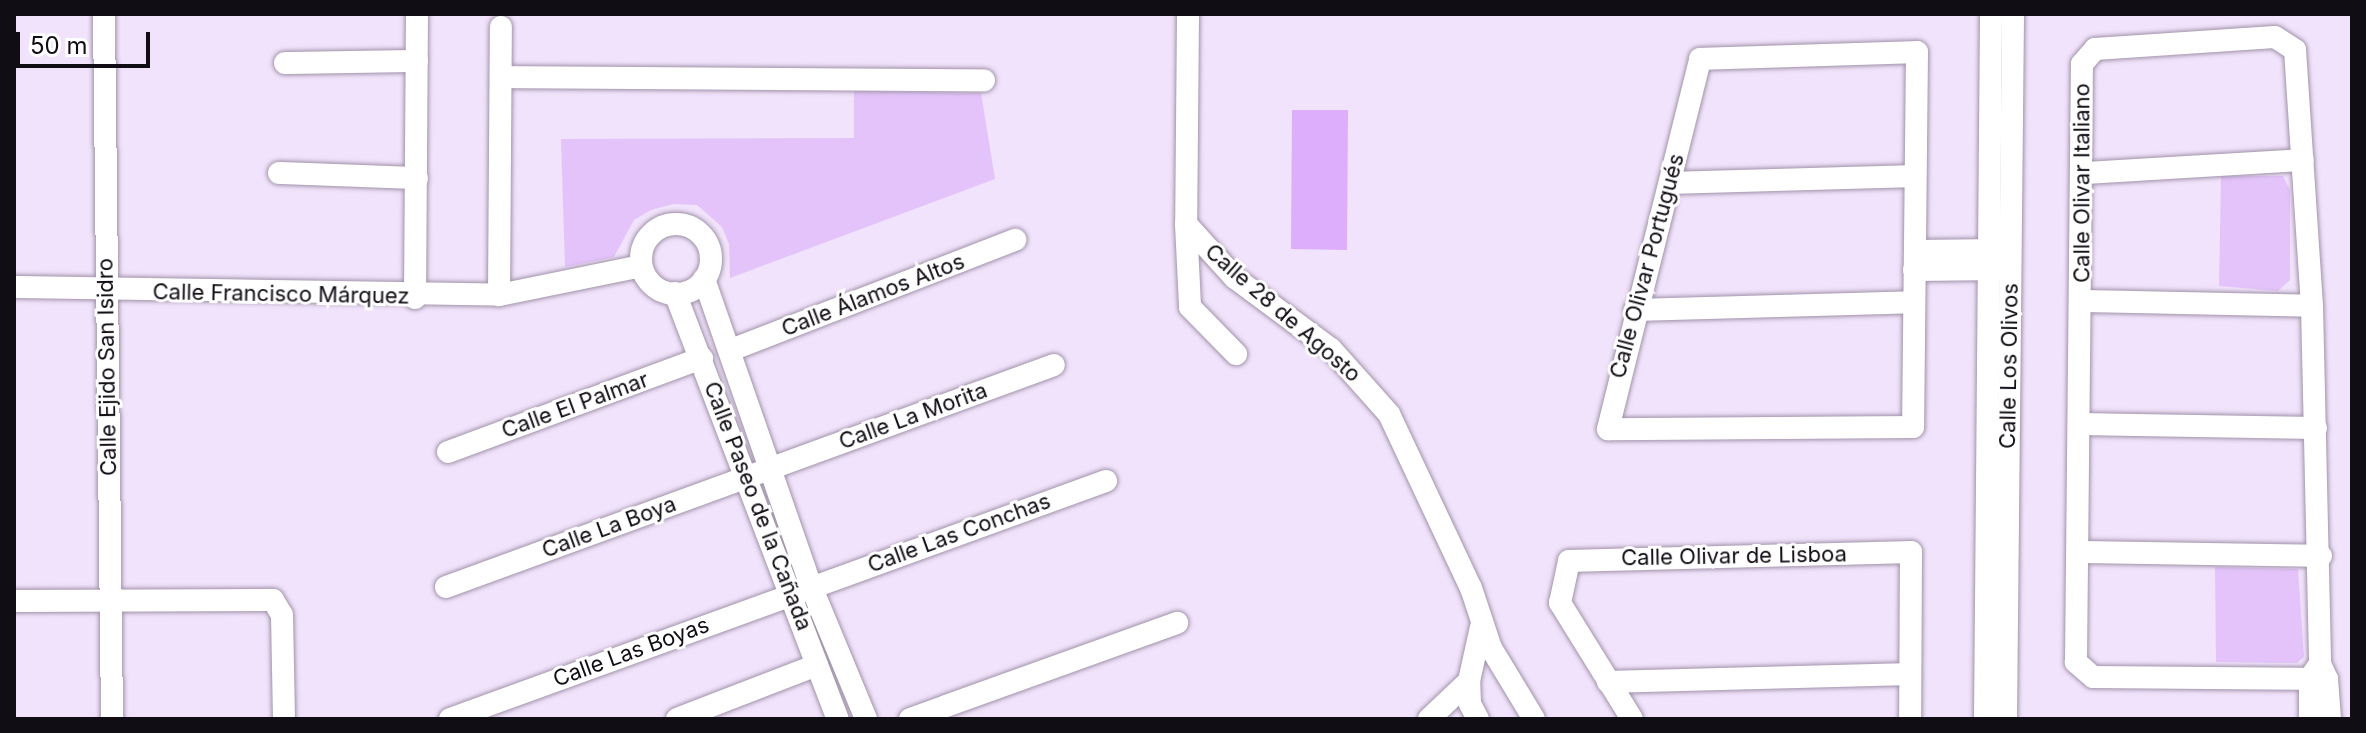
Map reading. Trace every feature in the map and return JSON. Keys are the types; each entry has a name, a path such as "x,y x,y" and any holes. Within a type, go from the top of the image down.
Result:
{"street":[{"name":"Calle Ejido San Isidro","path":"104,14 112,719"},
{"path":"415,298 417,14"},
{"name":"Calle 28 de Agosto","path":"1188,14 1186,224 1226,270 1331,349 1381,404 1471,588 1481,627 1534,719"},
{"name":"Calle Los Olivos","path":"1991,14 2000,260 2006,719"},
{"name":"Calle Los Olivos","path":"1985,719 2000,260 2013,14"},
{"path":"499,295 501,27"},
{"name":"Calle Olivar Italiano","path":"2310,719 2319,674 2321,556 2312,306 2297,56 2287,41 2095,49 2082,64 2082,424 2075,657 2087,675 2319,674"},
{"name":"Calle Olivar Portugués","path":"1917,52 1913,427 1615,433 1606,421 1670,183 1700,59 1917,52"},
{"path":"285,63 417,61"},
{"path":"501,77 984,80"},
{"path":"2084,173 2303,160"},
{"path":"279,173 417,178"},
{"path":"1670,183 1915,176"},
{"path":"1186,224 1190,307 1236,354"},
{"path":"684,225 708,247 704,279 675,293 653,285 641,266 645,243 652,233 684,225"},
{"name":"Calle Álamos Altos","path":"731,350 1015,240"},
{"path":"1914,261 2000,260"},
{"name":"Calle Francisco Márquez","path":"14,287 415,298 499,295 641,266"},
{"name":"Calle Paseo de la Cañada","path":"704,279 772,468 817,665 838,719"},
{"name":"Calle Paseo de la Cañada","path":"675,293 746,478 866,719"},
{"path":"2082,301 2312,306"},
{"path":"1635,310 1913,302"},
{"name":"Calle El Palmar","path":"448,452 702,358"},
{"name":"Calle La Morita","path":"772,468 1054,365"},
{"path":"2082,424 2316,428"},
{"name":"Calle La Boya","path":"446,587 772,468"},
{"name":"Calle Las Conchas","path":"801,590 1106,481"},
{"name":"Calle Olivar de Lisboa","path":"1632,719 1560,603 1569,561 1911,552 1910,719"},
{"path":"2078,552 2321,556"},
{"name":"Calle Las Boyas","path":"450,719 801,590"},
{"path":"14,601 267,598 278,603 284,719"},
{"path":"910,719 1177,623"},
{"path":"1478,719 1470,704 1469,681 1481,627"},
{"path":"677,719 817,665"},
{"path":"1608,682 1910,674"},
{"name":"Calle Olivar Italiano","path":"2319,674 2330,719"},
{"path":"1429,719 1469,681"}],"shaded area":[{"path":"854,91 981,93 995,179 730,278 729,244 722,227 697,205 673,204 651,210 634,220 614,257 565,267 561,139 854,138"},
{"path":"2221,176 2283,176 2290,190 2290,280 2278,291 2219,286"},
{"path":"2215,567 2298,569 2304,657 2297,663 2216,662"}],"building":[{"path":"1292,110 1348,110 1347,250 1291,249"}]}
